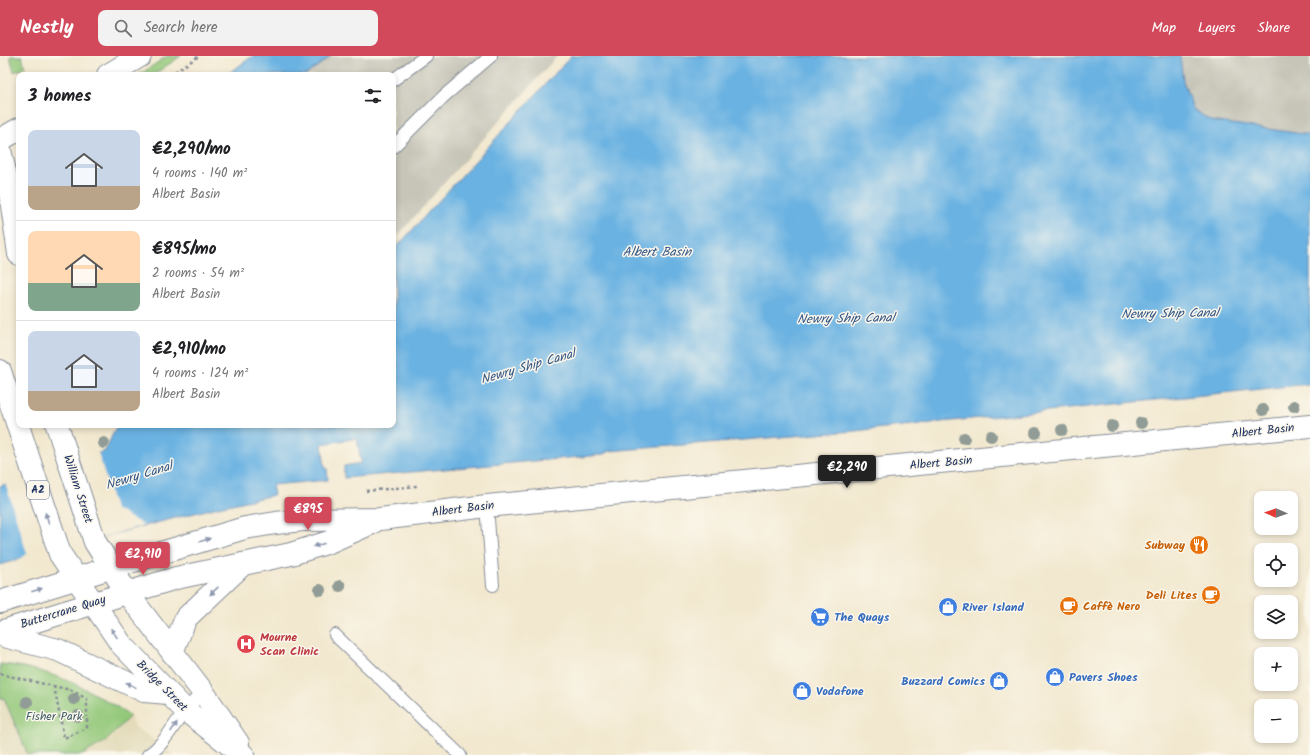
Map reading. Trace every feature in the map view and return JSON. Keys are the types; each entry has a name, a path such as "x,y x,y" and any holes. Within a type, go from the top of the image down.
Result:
{"main road":[{"path":"114,66 140,56"},
{"path":"0,140 16,130"},
{"path":"0,150 11,199 16,233"},
{"name":"A2","path":"0,371 16,419"},
{"name":"Albert Basin","path":"110,568 244,528 276,522 303,520 380,519 487,506 1310,426"},
{"name":"A2","path":"19,428 60,554 94,603"},
{"name":"William Street","path":"58,428 95,542 127,593"},
{"name":"Albert Basin","path":"127,593 176,578 290,554 323,544 380,519"},
{"path":"172,652 186,618 243,564"},
{"path":"0,602 110,568"},
{"name":"Buttercrane Quay","path":"0,633 127,593"},
{"name":"Bridge Street","path":"127,593 204,692 247,755"},
{"name":"Bridge Street","path":"94,603 121,644 168,693 185,710 243,755"},
{"path":"0,633 58,650 144,692 168,693"}],"lane":[{"path":"396,78 426,56"},
{"path":"396,144 444,96 491,56"},
{"path":"487,506 493,585"},
{"path":"335,635 460,755"},
{"path":"148,755 164,740 185,710 204,692"}],"path":[{"path":"175,72 199,56"},
{"path":"0,674 54,686 71,690 86,699 87,728 64,738 54,686"}],"shaded area":[{"path":"319,56 557,56 396,238 396,72 298,72"},
{"path":"1180,56 1310,56 1310,135 1211,122 1193,109 1183,81"},
{"path":"4,697 28,755 0,755 0,699"},
{"path":"130,716 134,726 174,755 82,755 106,741"}],"green space":[{"path":"10,56 22,56 25,68 14,72"},
{"path":"167,56 181,56 157,72 143,72"},
{"name":"Fisher Park","path":"0,664 29,668 71,682 97,695 126,712 130,716 106,741 82,755 28,755 4,698 0,699"}],"water":[{"path":"253,56 331,56 310,72 230,72"},
{"name":"Albert Basin","path":"571,56 1180,56 1183,81 1193,109 1211,121 1310,135 1310,384 854,431 609,451 602,455 344,478 344,466 361,463 357,438 322,444 328,480 272,485 274,495 218,507 28,556 0,565 0,486 105,451 116,428 396,428 396,248"}],"pier":[{"path":"16,213 16,294 0,304 0,223"},
{"path":"98,452 115,509 144,525 14,563 27,554 5,482"}],"place":[{"name":"Subway","path":"1199,545"},
{"name":"Deli Lites","path":"1211,595"},
{"name":"Caffè Nero","path":"1069,606"},
{"name":"River Island","path":"948,607"},
{"name":"The Quays","path":"820,617"},
{"name":"Mourne Scan Clinic","path":"246,644"},
{"name":"Pavers Shoes","path":"1055,677"},
{"name":"Buzzard Comics","path":"999,681"},
{"name":"Vodafone","path":"802,691"}],"water label":[{"name":"Newry Ship Canal","path":"1170,314"},
{"name":"Newry Ship Canal","path":"846,319"},
{"name":"Newry Ship Canal","path":"528,367"},
{"name":"Newry Canal","path":"139,476"}]}
